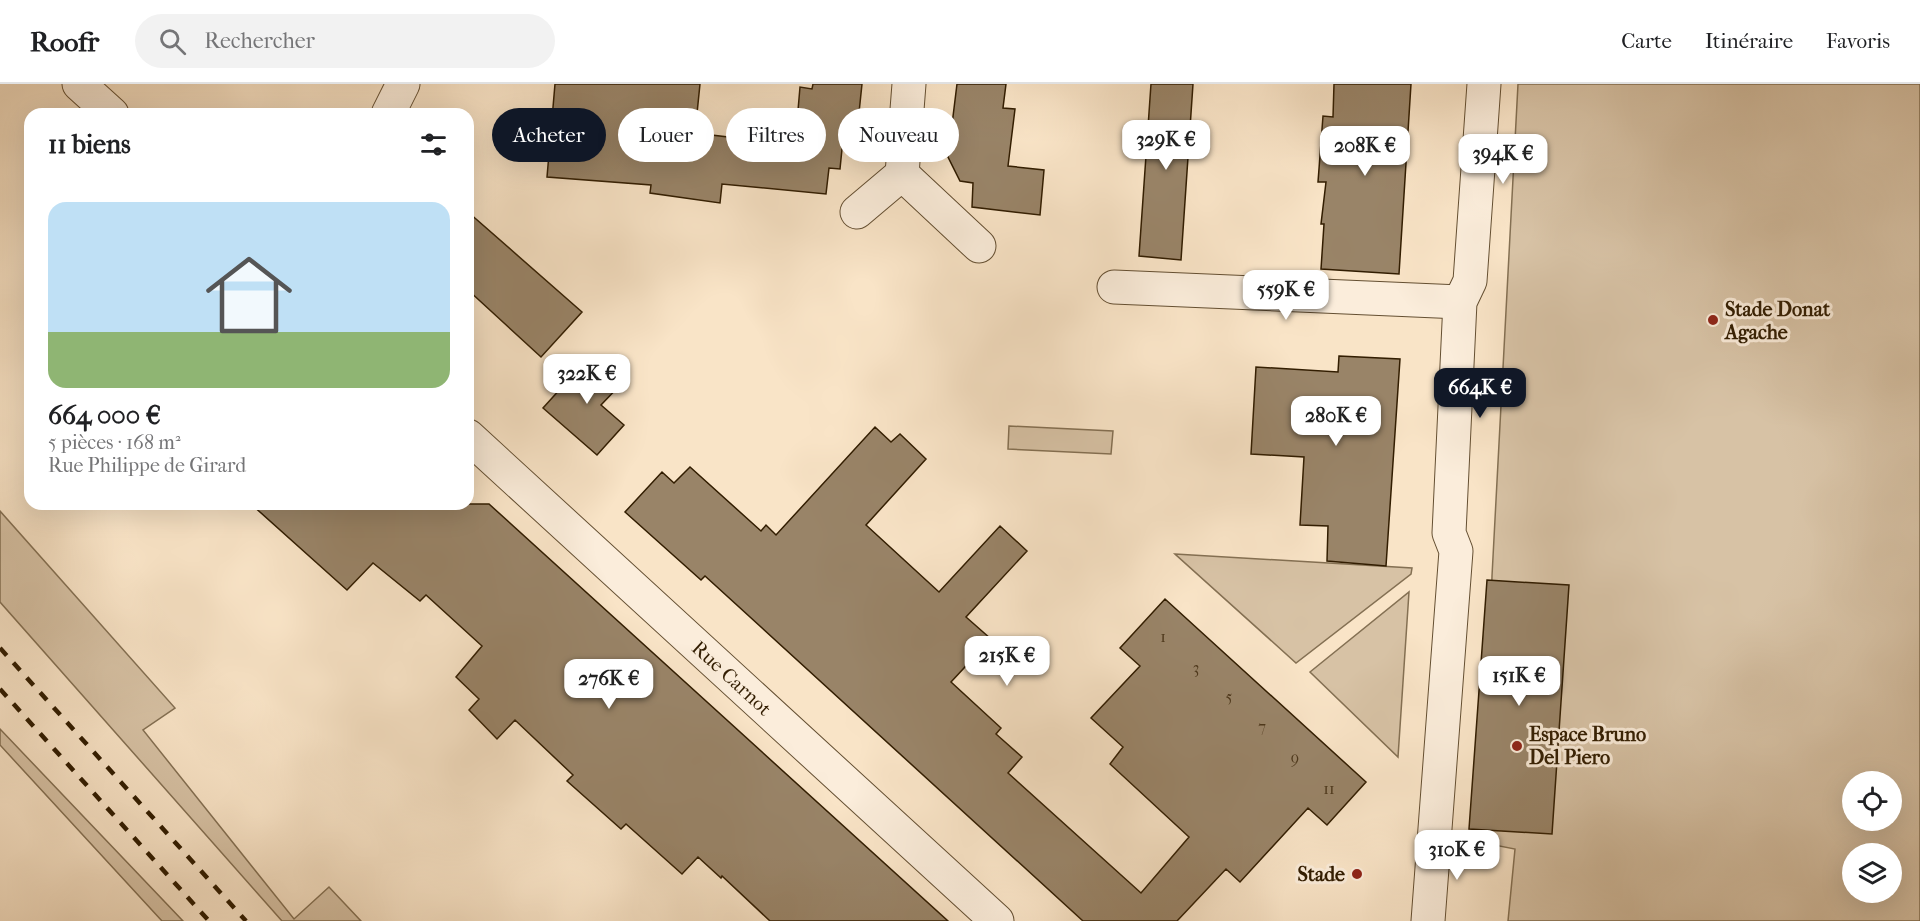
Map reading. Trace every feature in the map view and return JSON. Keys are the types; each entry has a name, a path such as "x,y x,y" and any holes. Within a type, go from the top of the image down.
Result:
{"street":[{"path":"79,84 105,108"},
{"path":"391,108 403,84"},
{"path":"857,212 902,174 909,84"},
{"path":"1428,921 1456,552 1449,533 1460,302 1470,281 1484,84"},
{"path":"902,174 980,246"},
{"path":"1114,287 1460,302"},
{"name":"Rue Carnot","path":"474,441 998,921"}],"shaded area":[{"name":"Stade Donat Agache","path":"1518,84 1920,84 1920,921 1508,921 1515,849 1484,843 1492,576"},
{"path":"1009,426 1113,431 1111,454 1008,449"},
{"path":"0,511 175,708 143,730 294,919 329,887 361,921 282,921 0,602"},
{"path":"1175,554 1412,568 1411,574 1296,663"},
{"path":"1409,592 1398,757 1310,672"},
{"path":"0,729 183,921 162,921 0,745"}],"building":[{"path":"555,84 700,84 698,108 618,108 618,162 714,162 714,135 726,137 726,162 826,162 826,108 798,108 800,87 812,89 813,84 862,84 859,108 838,108 840,169 829,168 826,194 722,184 720,203 650,193 651,185 547,177 548,162 606,162 606,108 553,108"},
{"path":"957,84 1006,84 1003,108 1015,109 1008,166 1044,170 1040,215 972,207 973,183 960,181 950,162 959,162 959,108 954,108"},
{"path":"1151,84 1193,84 1181,260 1139,256"},
{"path":"1334,84 1411,84 1399,274 1321,269 1324,224 1321,224 1326,182 1318,182 1323,116 1333,117"},
{"path":"474,217 582,312 541,357 474,296"},
{"path":"591,355 622,383 601,405 624,425 597,455 543,408"},
{"path":"1339,356 1400,359 1386,566 1327,561 1328,526 1300,525 1304,457 1251,454 1256,367 1338,372"},
{"path":"875,427 891,442 900,434 926,459 866,525 939,592 1000,526 1027,551 966,617 991,639 951,682 1001,728 996,734 1022,757 1008,773 1141,893 1189,837 1110,764 1123,747 1091,718 1140,666 1120,648 1165,599 1366,782 1327,825 1308,808 1240,882 1226,869 1177,921 1083,921 705,576 701,580 625,512 662,472 674,483 690,467 761,531 766,525 776,535"},
{"path":"474,504 489,504 948,921 770,921 698,857 682,874 626,824 621,829 567,781 573,775 515,720 497,739 469,710 479,699 456,677 482,646 426,595 420,601 373,563 347,590 258,510 474,510"},
{"name":"Espace Bruno Del Piero","path":"1487,580 1569,585 1552,834 1469,829"}],"railway":[{"path":"0,648 246,921"},
{"path":"0,689 209,921"}],"place":[{"name":"Stade Donat Agache","path":"1713,320"},
{"name":"Espace Bruno Del Piero","path":"1517,746"},
{"name":"Stade","path":"1357,874"}]}
